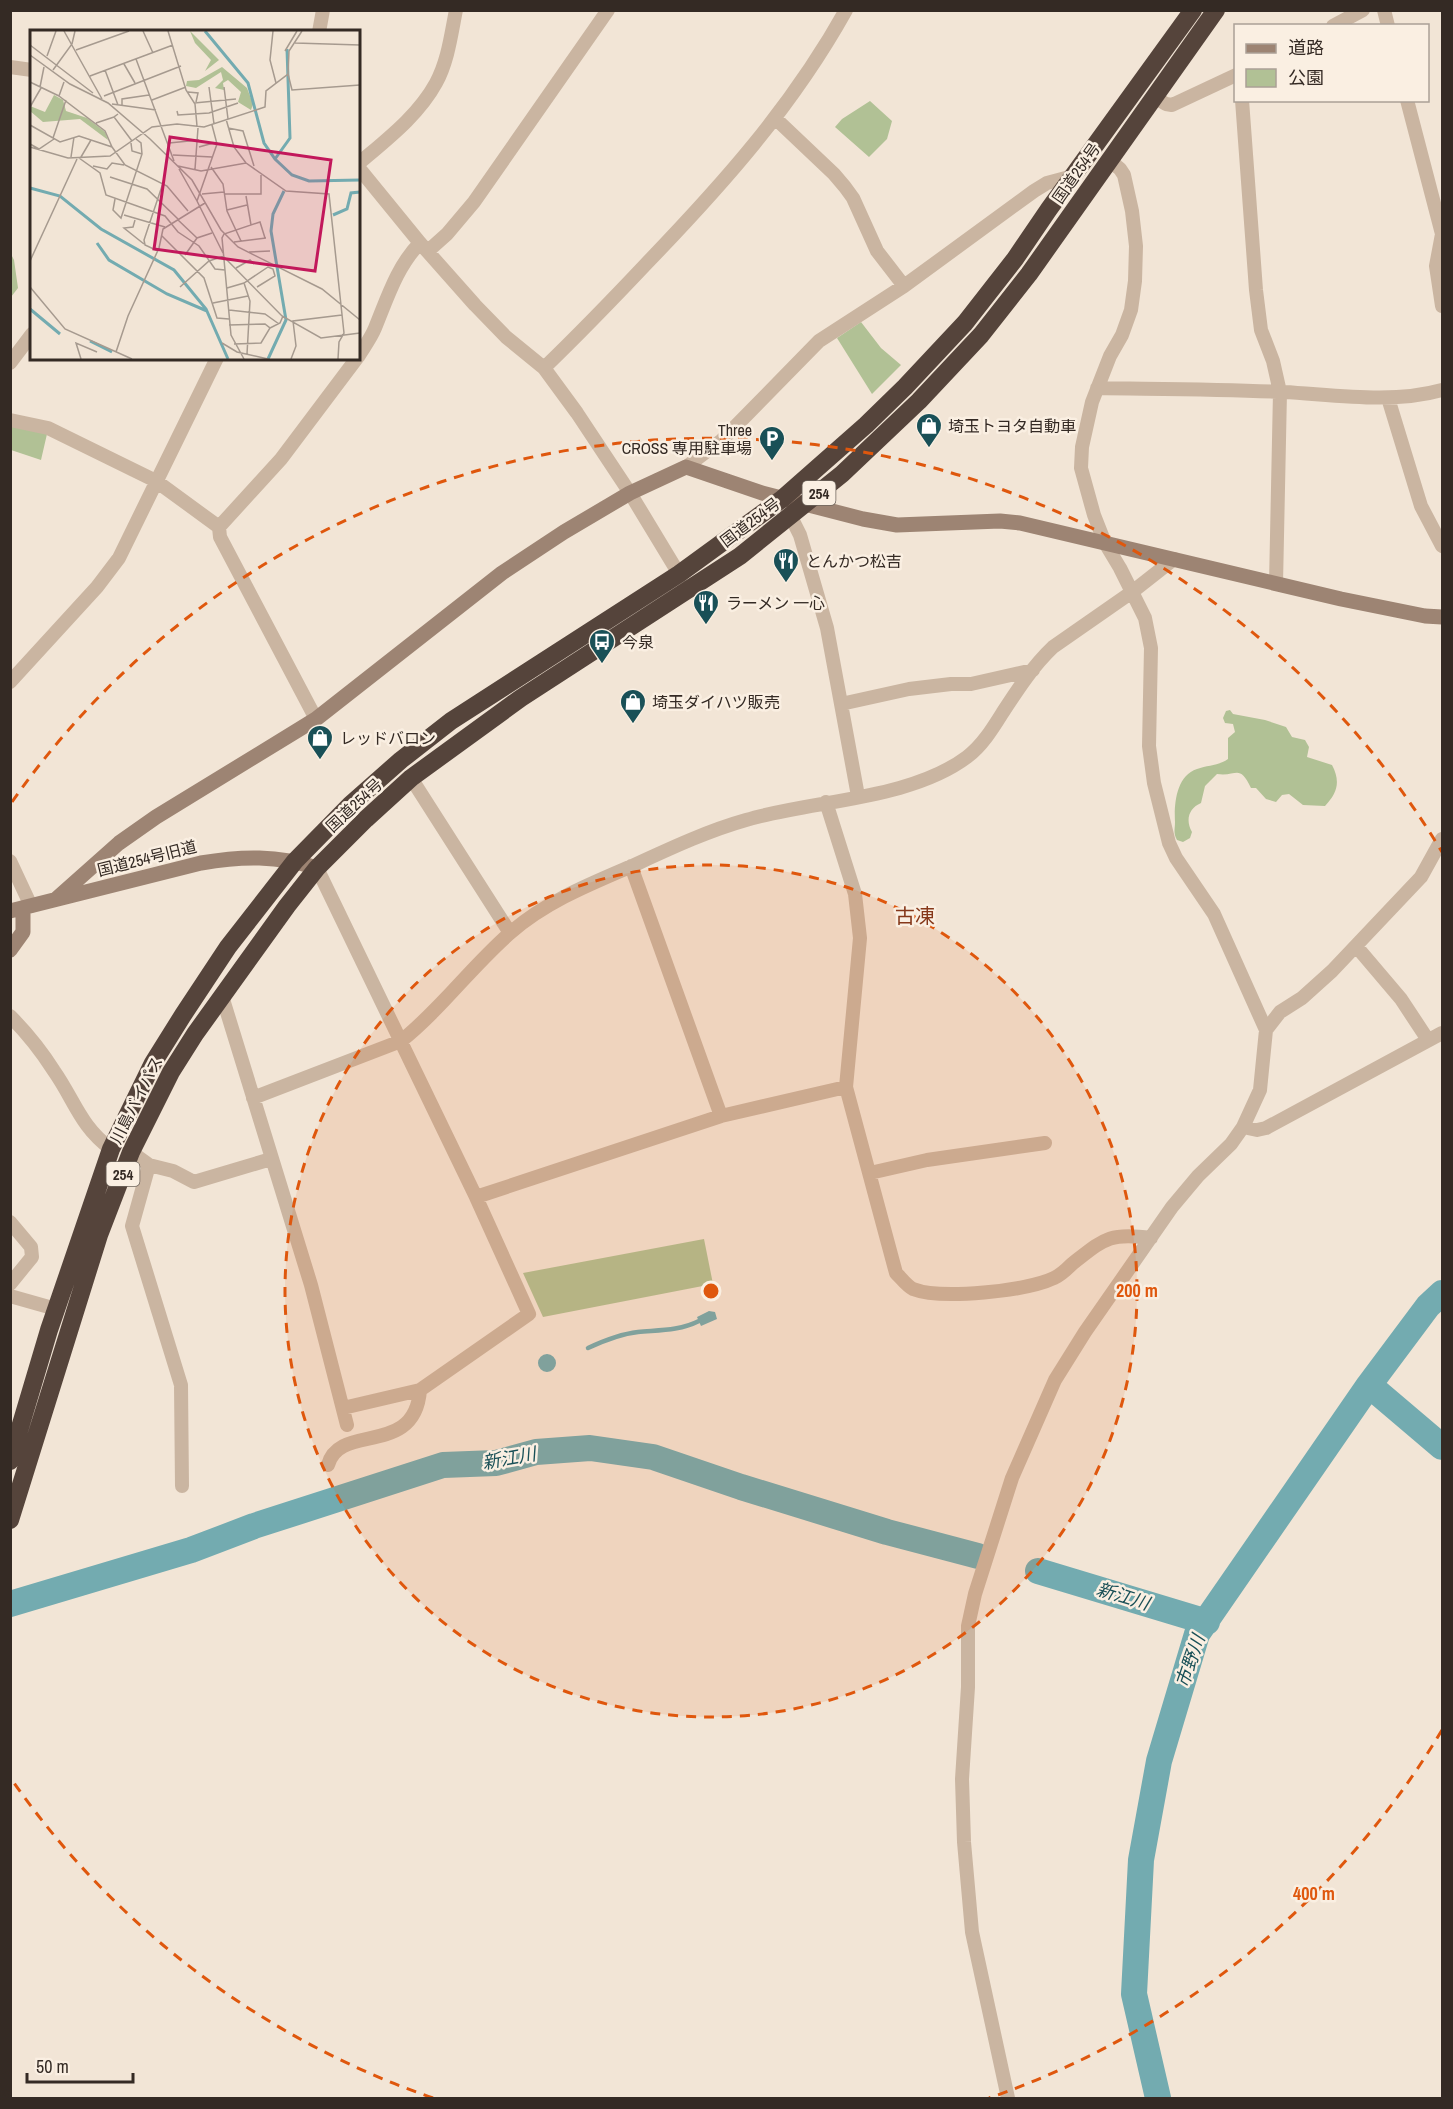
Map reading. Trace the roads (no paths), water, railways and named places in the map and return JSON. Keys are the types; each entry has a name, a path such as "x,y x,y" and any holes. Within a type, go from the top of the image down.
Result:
{"highway":[{"name":"国道254号","path":"295,861 358,798 401,760 451,721 679,574 782,498 866,425 934,357 1015,259 1193,10"},
{"name":"国道254号","path":"317,868 411,778 521,698 707,578 791,517 842,474 919,401 981,335 1029,274 1216,10"},
{"name":"川島バイパス","path":"10,1461 56,1309 111,1149 153,1063 183,1015 228,947 295,861"},
{"name":"川島バイパス","path":"10,1520 99,1235 131,1152 171,1072 195,1034 286,906 317,868"}],"street":[{"path":"319,30 323,10"},
{"path":"360,164 412,116 436,83 448,52 456,10"},
{"path":"360,354 411,252 447,234 474,202 608,10"},
{"path":"544,368 700,208 750,151 824,50 846,10"},
{"path":"1337,24 1363,10"},
{"path":"10,67 30,70"},
{"path":"1154,97 1172,105 1234,76"},
{"path":"1242,102 1256,290 1262,330 1273,361 1280,392 1276,584"},
{"path":"1408,102 1442,234 1436,266 1443,306"},
{"path":"776,118 834,174 854,198 877,251 904,286"},
{"path":"1008,2098 975,1943 964,1842 962,1779 968,1687 968,1626 975,1594 1012,1478 1055,1380 1085,1332 1179,1200 1198,1176 1231,1144 1243,1127 1260,1090 1266,1030 1214,914 1176,858 1169,843 1154,783 1149,746 1151,648 1145,618 1105,543 1094,515 1081,468 1082,447 1096,388 1125,327 1131,310 1135,280 1136,246 1124,175 1108,160"},
{"path":"360,168 424,247 506,337 544,368 630,493 679,574"},
{"path":"56,900 119,843 156,817 316,719 502,573 564,532 630,493 686,466 722,440 819,341 904,286 1034,191 1047,183 1073,177"},
{"path":"10,363 30,337"},
{"path":"10,682 110,571 129,539 216,360"},
{"path":"219,528 281,459 356,360"},
{"path":"1096,388 1280,392 1388,398 1420,397 1443,390"},
{"path":"1388,398 1421,506 1443,546"},
{"path":"10,420 48,428 156,481 219,528 220,537 316,719"},
{"path":"686,466 782,498 863,519 897,525 1000,521 1040,526 1174,560 1395,611 1443,617"},
{"path":"791,517 800,535 827,628 858,796"},
{"path":"253,1098 401,1041 418,1027 510,933 562,898 692,840 746,820 898,787 949,769 968,757 987,736 1020,686 1053,647 1174,560"},
{"path":"841,704 909,690 951,684 971,684 1033,670"},
{"path":"411,778 510,933"},
{"path":"825,802 855,894 860,938 846,1087 897,1273 912,1288 934,1293 966,1294 1038,1284 1056,1277 1097,1244 1114,1236 1128,1234 1151,1238"},
{"path":"1266,1030 1280,1012 1332,971 1421,877 1443,839"},
{"name":"国道254号旧道","path":"22,909 227,858 255,857 295,861 317,868"},
{"path":"10,861 22,909 22,932 10,950"},
{"path":"630,867 722,1116"},
{"path":"317,868 476,1197 529,1314 420,1390 343,1408"},
{"path":"1356,946 1401,999 1428,1040"},
{"path":"222,996 311,1284 347,1425"},
{"path":"10,1016 54,1071 85,1125 111,1149"},
{"path":"1243,1127 1257,1130 1266,1128 1443,1033"},
{"path":"476,1197 722,1116 846,1087"},
{"path":"870,1173 927,1160 1045,1143"},
{"path":"131,1152 149,1165 173,1171 194,1182 271,1159"},
{"path":"149,1165 132,1226 181,1385 182,1486"},
{"path":"10,1222 31,1247 32,1257 10,1284"},
{"path":"10,1296 56,1309"},
{"path":"328,1465 336,1451 356,1442 401,1429 413,1418 419,1406 420,1390"}],"water":[{"path":"709,1311 715,1312 717,1319 701,1326 697,1317"},
{"path":"543,1354 551,1354 556,1359 554,1370 543,1372 538,1367 538,1359"}],"waterway":[{"name":"市野川","path":"1158,2098 1134,1994 1141,1860 1159,1761 1197,1634 1369,1385 1428,1306 1442,1293"},
{"path":"588,1348 625,1334 676,1328 699,1321"},
{"path":"1369,1385 1442,1447"},
{"name":"新江川","path":"10,1604 191,1550 254,1526 443,1465 496,1463 536,1452 590,1448 653,1457 887,1532 978,1556"},
{"name":"新江川","path":"1038,1571 1207,1622"}],"place":[{"name":"埼玉トヨタ自動車","path":"929,449"},
{"name":"Three CROSS 専用駐車場","path":"772,462"},
{"name":"とんかつ松吉","path":"786,584"},
{"name":"ラーメン 一心","path":"706,626"},
{"name":"今泉","path":"602,665"},
{"name":"埼玉ダイハツ販売","path":"633,725"},
{"name":"レッドバロン","path":"320,761"}],"district":[{"name":"古凍","path":"915,915"}]}
